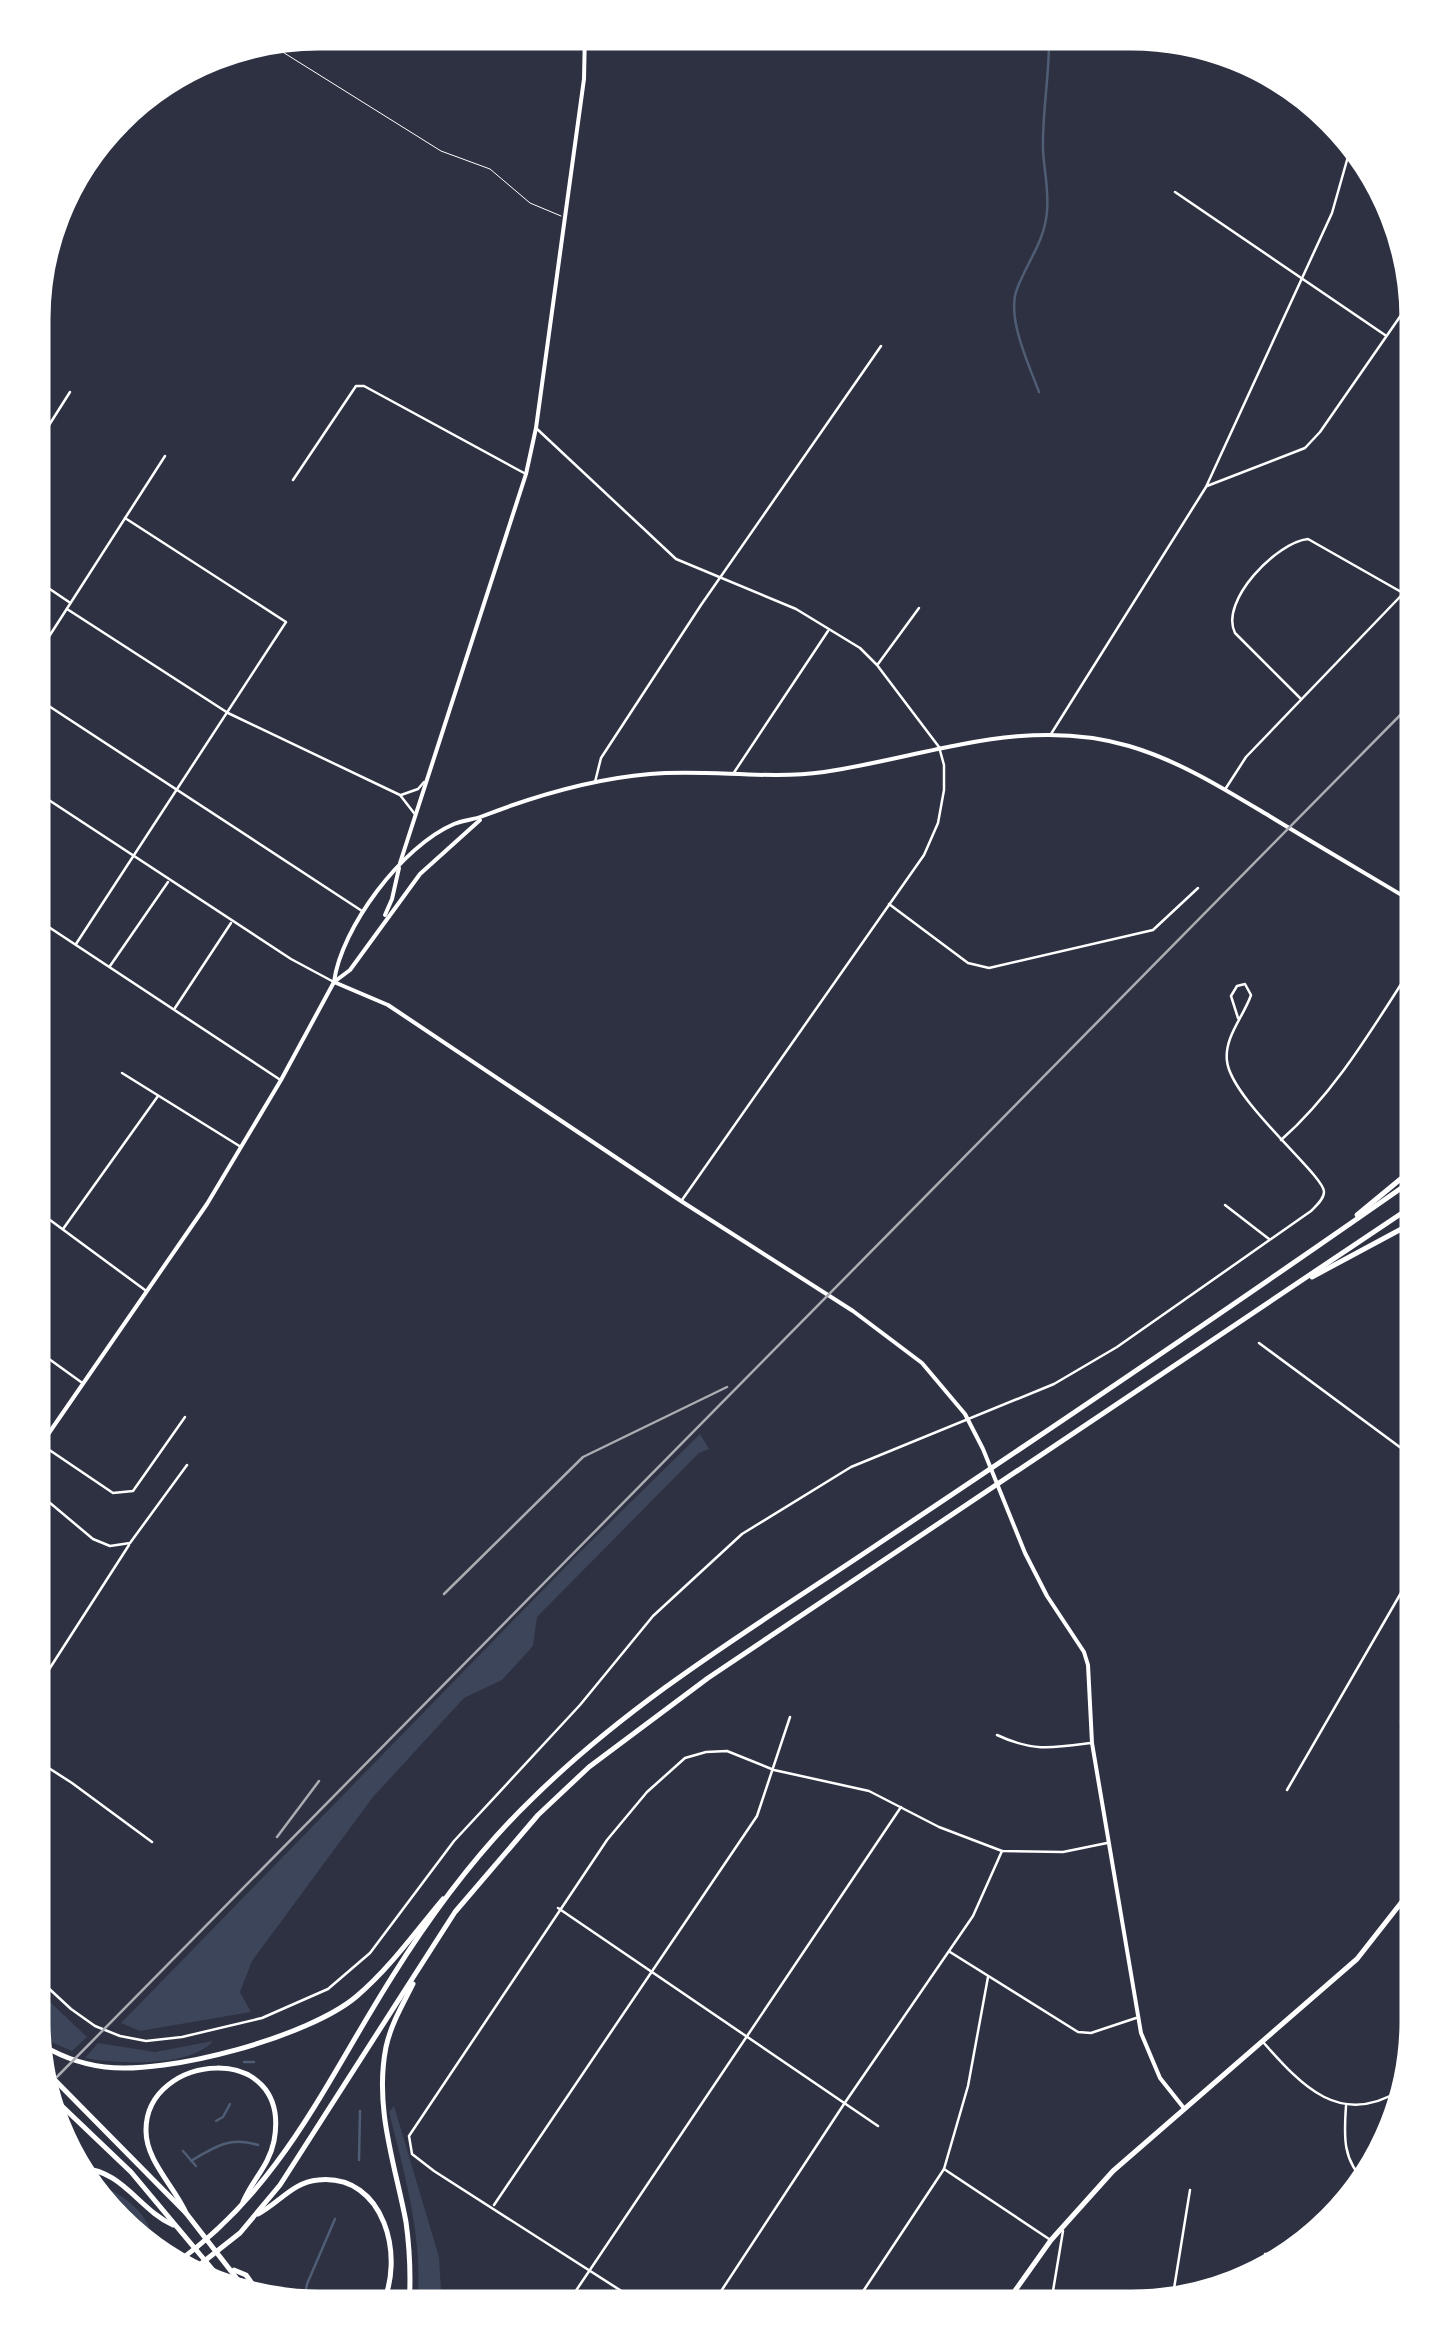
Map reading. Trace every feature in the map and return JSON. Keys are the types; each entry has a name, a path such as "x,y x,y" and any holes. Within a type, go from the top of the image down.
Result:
{"main road":[{"path":"1241,1301 1336,1233 1402,1177"},
{"path":"49,2047 75,2060 132,2069 200,2058 316,2021 355,1998 530,1800 617,1722 1241,1301 1402,1188"},
{"path":"201,2264 240,2233 304,2150 467,1897 538,1816 589,1768 646,1722 1402,1213"},
{"path":"1274,1298 1402,1229"},
{"path":"185,2256 242,2207 287,2152 394,1974 468,1870"},
{"path":"1013,2292 1050,2240 1113,2171 1357,1958 1402,1902"},
{"path":"411,2292 406,2223 384,2123 383,2074 393,2022 430,1951"},
{"path":"186,2213 149,2148 147,2122 153,2104 166,2088 184,2075 206,2069 237,2070 254,2078 270,2094 276,2111 270,2155 242,2207"},
{"path":"55,2081 186,2213 238,2279"},
{"path":"61,2104 132,2172 213,2270"},
{"path":"95,2172 112,2176 159,2219 176,2226"},
{"path":"256,2215 292,2190 316,2180 336,2181 362,2193 382,2215 391,2247 387,2292"},
{"path":"230,2268 246,2275 251,2283"}],"street":[{"path":"381,924 526,474 536,428 584,80 585,48"},
{"path":"1052,734 1206,487 1332,213 1348,157"},
{"path":"1174,192 1387,336"},
{"path":"1206,487 1305,448 1402,316"},
{"path":"594,782 601,758 881,346"},
{"path":"293,480 356,386 364,386 526,474"},
{"path":"48,427 70,392"},
{"path":"536,428 676,559 796,609 860,648 938,746 944,790 938,823 924,855 681,1201"},
{"path":"48,638 165,456"},
{"path":"76,944 286,622 125,518"},
{"path":"1300,698 1231,624 1240,593 1271,559 1295,541 1308,539 1402,592"},
{"path":"48,589 70,603"},
{"path":"1226,789 1246,756 1402,595"},
{"path":"877,665 919,608"},
{"path":"67,609 228,712 400,795 414,814"},
{"path":"732,775 830,629"},
{"path":"48,705 363,912"},
{"path":"48,1433 207,1204 242,1147 334,982 337,959 363,912 399,868 454,824 594,782 654,774 824,772 938,746 1052,734 1128,745 1170,761 1226,789 1402,895"},
{"path":"400,795 418,789 425,781"},
{"path":"48,800 334,982 388,1005 886,1335 936,1377 983,1449 1025,1553 1047,1596 1084,1652 1091,1685 1092,1743 1140,2033 1160,2078 1183,2107"},
{"path":"334,982 350,970 420,874 466,836 483,816"},
{"path":"109,968 169,880"},
{"path":"888,903 968,963 989,968 1153,930 1198,888"},
{"path":"174,1010 233,920"},
{"path":"48,926 281,1080"},
{"path":"1280,1141 1313,1112 1336,1083 1402,982"},
{"path":"48,1988 96,2026 120,2036 146,2040 182,2037 262,2018 328,1990 370,1952 454,1841 569,1718 652,1616 724,1549 852,1467 1050,1386 1117,1347 1311,1212 1324,1197 1317,1176 1280,1141 1233,1079 1227,1062 1228,1046 1251,994 1245,984 1237,986 1232,996 1238,1018"},
{"path":"122,1073 242,1147"},
{"path":"63,1230 158,1096"},
{"path":"1226,1204 1270,1240"},
{"path":"48,1219 145,1290"},
{"path":"1259,1343 1402,1449"},
{"path":"48,1358 81,1382"},
{"path":"48,1449 113,1493 132,1491 185,1417"},
{"path":"48,1672 130,1543 187,1465"},
{"path":"48,1501 88,1535 110,1546 130,1543"},
{"path":"1287,1790 1402,1591"},
{"path":"492,2207 757,1816 790,1717"},
{"path":"997,1735 1021,1746 1048,1749 1092,1743"},
{"path":"624,2292 434,2171 410,2150 409,2136 558,1908 647,1792 685,1758 728,1751 774,1770 878,1794 939,1827 1002,1851 1063,1852 1107,1843"},
{"path":"48,1768 152,1842"},
{"path":"576,2292 901,1807"},
{"path":"721,2292 973,1916 1002,1851"},
{"path":"558,1908 878,2126"},
{"path":"948,1952 1078,2032 1091,2033 1138,2018"},
{"path":"863,2292 944,2169 968,2086 988,1977"},
{"path":"1262,2041 1303,2085 1346,2106 1378,2102 1392,2094"},
{"path":"1346,2106 1345,2147 1356,2171"},
{"path":"944,2169 1050,2240"},
{"path":"1174,2288 1190,2190"},
{"path":"1053,2292 1064,2224"}],"lane":[{"path":"280,51 441,151 490,169 530,202 565,217"}],"shaded area":[{"path":"700,1434 709,1449 699,1453 537,1617 533,1646 502,1680 464,1698 373,1797 252,1961 240,1992 251,2012 140,2031 121,2023 576,1556"},
{"path":"48,2000 87,2037 72,2051 48,2041"},
{"path":"213,2041 202,2050 171,2060 115,2062 85,2058 98,2043 155,2052"},
{"path":"394,2106 439,2257 441,2292 418,2292 415,2233 389,2112"},
{"path":"107,2189 134,2206 152,2233"}],"waterway":[{"path":"1039,392 1020,341 1014,300 1043,232 1047,211 1043,135 1049,48"},
{"path":"244,2062 254,2062"},
{"path":"216,2121 230,2104"},
{"path":"359,2160 360,2111"},
{"path":"191,2161 231,2142 258,2145"},
{"path":"183,2151 196,2166"},
{"path":"307,2291 335,2219"}],"railway":[{"path":"55,2079 1402,713"},
{"path":"444,1594 583,1457 727,1387"},
{"path":"277,1837 319,1781"}]}
